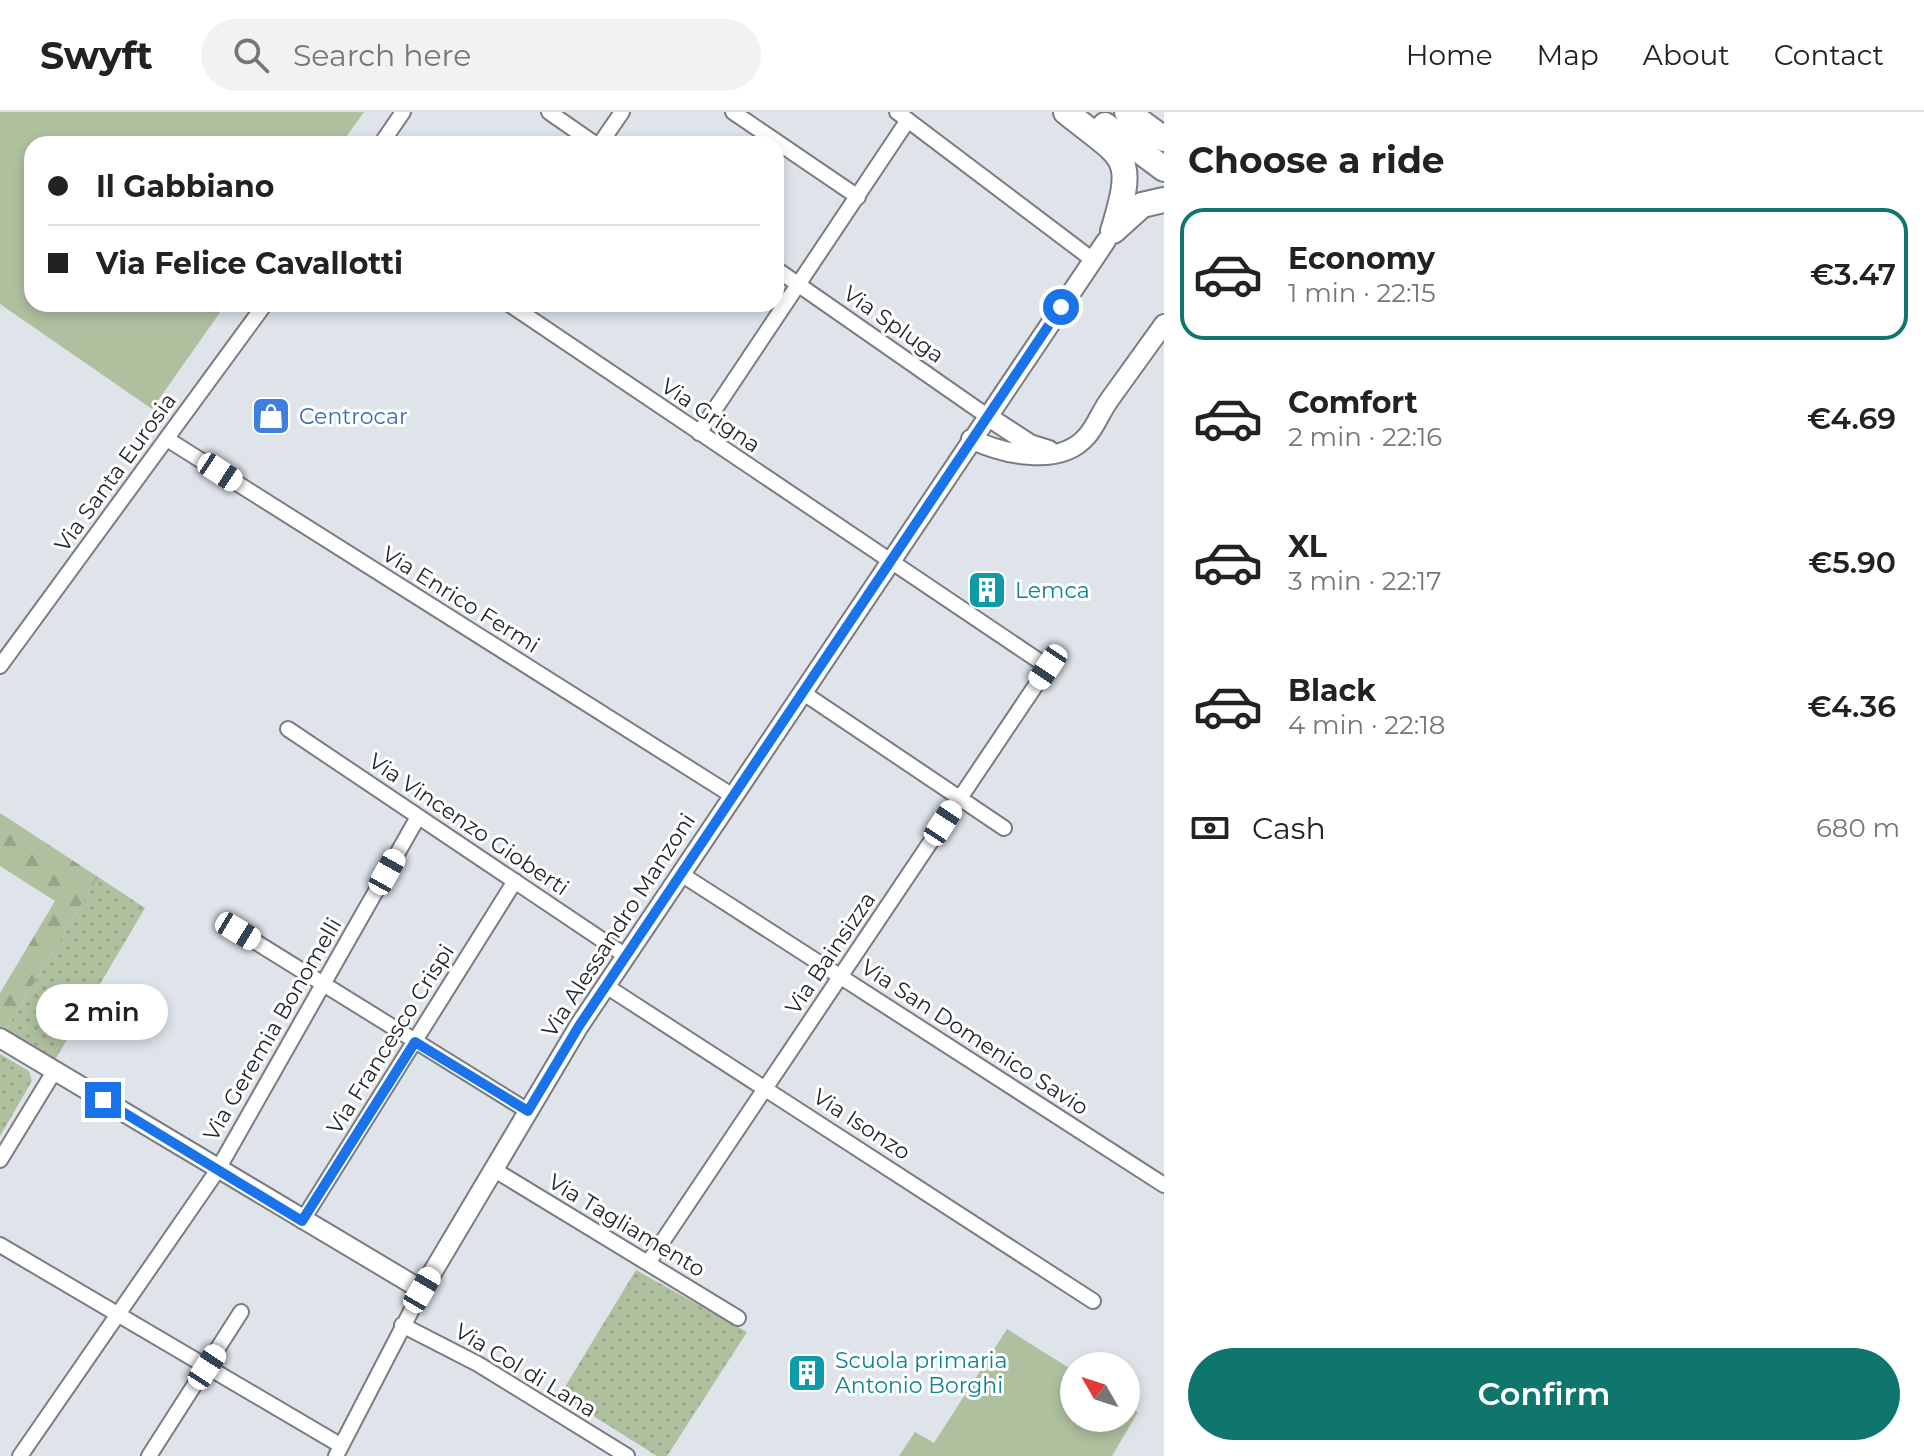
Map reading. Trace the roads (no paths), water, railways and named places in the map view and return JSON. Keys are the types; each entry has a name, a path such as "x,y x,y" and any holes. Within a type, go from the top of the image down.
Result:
{"highway":[{"path":"1066,112 1117,154 1125,168 1125,191 1104,244"},
{"path":"1087,112 1164,169"},
{"path":"1127,112 1164,139"},
{"path":"1104,244 1142,205 1164,200"}],"street":[{"path":"386,136 403,112"},
{"path":"549,112 585,136"},
{"path":"603,136 622,112"},
{"path":"733,112 768,136"},
{"path":"784,309 858,197 903,116 1104,244"},
{"path":"784,147 858,197"},
{"name":"Via Alessandro Manzoni","path":"338,1451 422,1290 606,986 1104,244"},
{"name":"Via Spluga","path":"784,275 987,416"},
{"name":"Via Santa Eurosia","path":"0,666 259,312"},
{"name":"Via Grigna","path":"521,312 1048,667"},
{"path":"699,433 782,312"},
{"path":"971,439 991,448 1019,454 1056,453 1087,437 1099,414 1164,324"},
{"path":"987,416 1030,444 1056,453"},
{"name":"Via Enrico Fermi","path":"167,439 733,796"},
{"name":"Via Bainsizza","path":"648,1263 1048,667"},
{"path":"802,692 1004,828"},
{"name":"Via Vincenzo Gioberti","path":"288,729 626,956"},
{"name":"Via Geremia Bonomelli","path":"20,1456 217,1171 418,817"},
{"name":"Via San Domenico Savio","path":"681,874 1164,1185"},
{"name":"Via Francesco Crispi","path":"302,1221 515,881"},
{"path":"238,931 528,1111"},
{"name":"Via Isonzo","path":"606,986 1093,1301"},
{"path":"0,1038 217,1171 422,1290"},
{"path":"0,1160 55,1070"},
{"name":"Via Tagliamento","path":"493,1169 738,1318"},
{"path":"0,1245 117,1312 338,1451"},
{"path":"149,1456 241,1312"},
{"name":"Via Col di Lana","path":"402,1325 478,1364 627,1456"}],"place":[{"name":"Centrocar","path":"271,416"},
{"name":"Lemca","path":"987,590"},
{"name":"Scuola primaria Antonio Borghi","path":"807,1373"}]}
